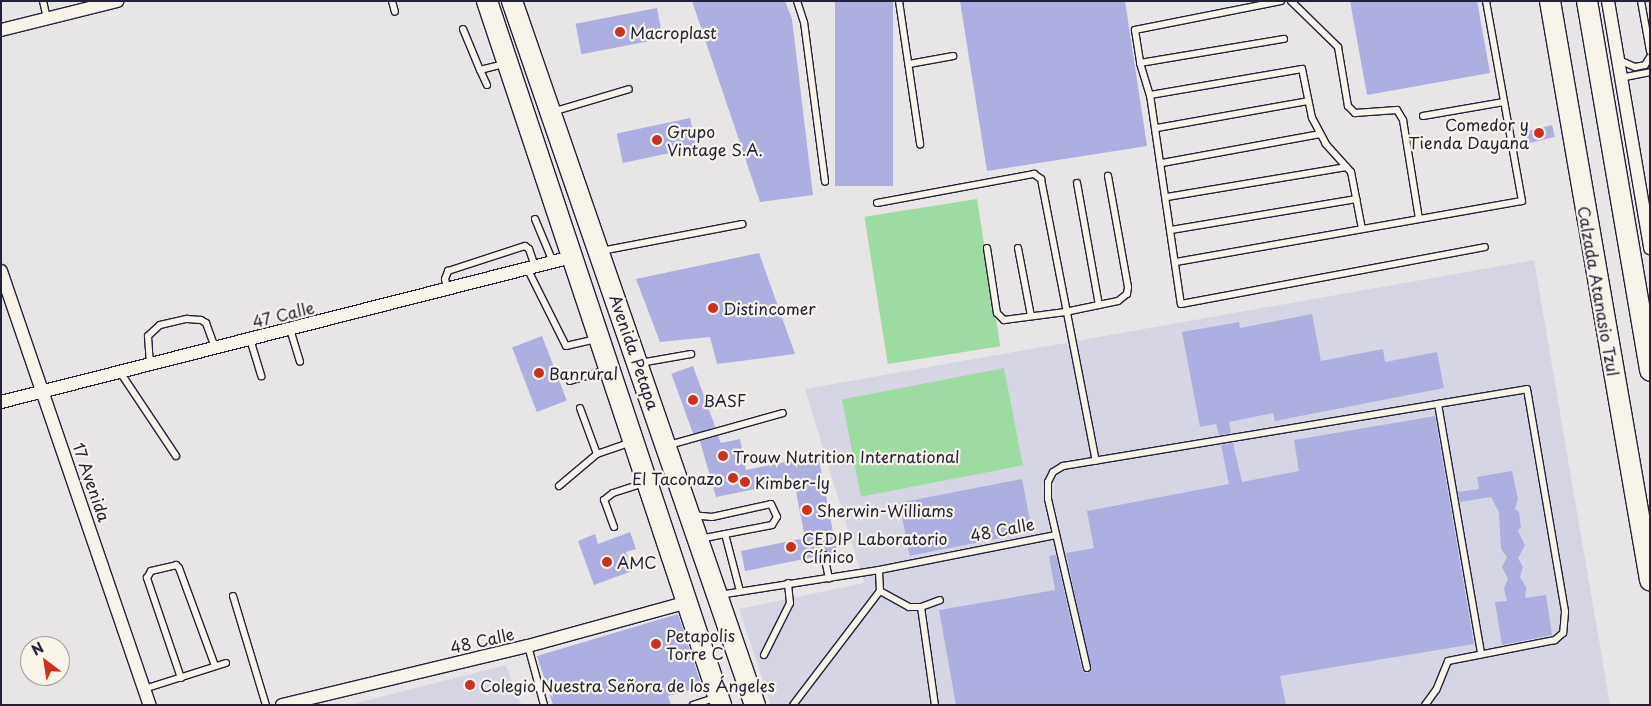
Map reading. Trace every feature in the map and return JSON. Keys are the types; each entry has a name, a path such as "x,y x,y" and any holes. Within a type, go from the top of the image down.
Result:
{"main road":[{"name":"Avenida Petapa","path":"487,1 688,602 719,702"},
{"name":"Avenida Petapa","path":"512,1 639,363 755,705"},
{"name":"Calzada Atanasio Tzul","path":"1550,1 1650,580"},
{"path":"1586,1 1650,371"},
{"path":"688,602 719,595"}],"street":[{"path":"1,30 117,1"},
{"path":"1608,1 1650,248"},
{"name":"47 Calle","path":"1,402 572,257"},
{"name":"17 Avenida","path":"1,271 150,705"},
{"name":"48 Calle","path":"282,705 528,646 688,602"}],"lane":[{"path":"43,1 47,19"},
{"path":"392,1 395,12"},
{"path":"797,1 804,22 825,182"},
{"path":"900,1 920,144"},
{"path":"1281,1 1135,30 1140,63 1150,95 1157,128 1181,304 1485,247"},
{"path":"1291,1 1338,47 1348,106 1355,113 1397,110 1403,120 1419,219"},
{"path":"1176,262 1522,201 1486,1"},
{"path":"1641,1 1650,51"},
{"path":"463,29 487,85"},
{"path":"1140,63 1284,39"},
{"path":"909,64 953,56"},
{"path":"1617,59 1635,67 1645,65 1650,57"},
{"path":"480,70 508,63"},
{"path":"1150,95 1302,69 1312,118 1320,134 1351,172 1362,229"},
{"path":"1620,78 1650,72"},
{"path":"551,112 629,89"},
{"path":"1157,128 1308,101"},
{"path":"1423,116 1504,102"},
{"path":"1162,163 1320,134"},
{"path":"1167,197 1347,167"},
{"path":"877,203 1037,175 1044,188 1065,312 1096,461"},
{"path":"988,248 997,313 1004,320 1065,312 1123,298 1128,287 1108,176"},
{"path":"1077,183 1099,305"},
{"path":"1171,230 1356,199"},
{"path":"535,219 553,262"},
{"path":"600,252 742,224"},
{"path":"447,288 445,274 448,271 525,246 529,249 531,267 566,346 600,338"},
{"path":"1018,248 1031,316"},
{"path":"150,365 148,336 151,330 160,325 187,319 201,320 206,323 215,348"},
{"path":"290,329 300,362"},
{"path":"250,339 261,376"},
{"path":"639,363 690,354"},
{"path":"570,381 610,369"},
{"path":"120,372 176,456"},
{"path":"1087,668 1048,499 1048,482 1053,472 1063,466 1527,389 1565,612 1563,633 1555,640 1448,661 1436,690 1425,705"},
{"path":"1438,404 1481,654"},
{"path":"580,408 597,454"},
{"path":"667,446 783,413"},
{"path":"559,486 597,454 634,442"},
{"path":"614,527 604,500 613,493 648,482"},
{"path":"691,515 712,517 766,504 774,506 777,517 772,525 698,539"},
{"path":"724,534 740,591"},
{"name":"48 Calle","path":"719,595 879,570 1055,535"},
{"path":"824,555 829,578"},
{"path":"181,678 148,578 151,571 176,565 179,568 215,666"},
{"path":"793,705 880,591 879,570"},
{"path":"764,655 790,603 788,584"},
{"path":"880,591 909,607 921,607 940,600"},
{"path":"233,596 266,705"},
{"path":"921,607 935,705"},
{"path":"528,646 544,705"},
{"path":"144,689 226,662"},
{"path":"693,705 719,702"}],"shaded area":[{"path":"1534,260 1610,705 771,705 739,609 864,583 805,389"},
{"name":"Colegio Nuestra Señora de los Ángeles","path":"506,665 521,705 349,705"}],"green space":[{"path":"977,199 1000,346 888,364 864,217"},
{"path":"1004,368 1023,465 861,497 842,399"}],"building":[{"path":"692,1 785,1 792,19 813,195 760,202"},
{"path":"835,1 893,1 893,186 835,186"},
{"path":"960,1 1125,1 1147,146 987,171"},
{"path":"1350,1 1477,1 1490,73 1367,95"},
{"name":"Macroplast","path":"657,8 663,38 581,54 576,24"},
{"name":"Grupo Vintage S.A.","path":"690,118 696,147 623,163 617,134"},
{"name":"Comedor y Tienda Dayana","path":"1552,125 1555,137 1528,143 1525,132"},
{"name":"Distincomer","path":"759,253 795,354 717,364 710,337 660,342 636,279"},
{"path":"1312,314 1321,361 1383,349 1385,362 1437,352 1444,388 1275,421 1273,413 1229,422 1231,433 1219,435 1216,424 1200,427 1182,332 1239,322 1240,328"},
{"name":"Banrural","path":"542,336 567,400 537,412 512,347"},
{"name":"BASF","path":"693,366 715,427 694,435 671,374"},
{"path":"1435,416 1474,644 1280,676 1286,705 956,705 939,610 1055,590 1049,556 1056,555 1082,669 1086,673 1091,671 1066,553 1094,548 1087,511 1229,484 1221,445 1233,443 1242,482 1299,471 1294,440"},
{"path":"718,436 721,443 740,439 746,470 818,455 837,552 829,554 823,550 819,556 745,571 741,551 805,538 794,481 716,497 700,441"},
{"path":"1512,471 1518,499 1515,509 1519,512 1521,527 1518,531 1525,545 1518,558 1523,567 1520,577 1526,587 1525,598 1546,595 1552,635 1502,645 1495,602 1507,601 1504,588 1508,579 1502,567 1507,557 1501,549 1499,512 1491,497 1460,502 1458,492 1479,489 1477,477"},
{"path":"1022,479 1032,532 910,556 899,503"},
{"name":"AMC","path":"630,532 636,549 626,552 632,571 594,585 578,541 595,534 598,544"},
{"path":"678,614 702,687 668,696 671,705 553,705 537,656"}],"place":[{"name":"Macroplast","path":"620,32"},
{"name":"Comedor y Tienda Dayana","path":"1539,133"},
{"name":"Grupo Vintage S.A.","path":"657,140"},
{"name":"Distincomer","path":"713,308"},
{"name":"Banrural","path":"539,373"},
{"name":"BASF","path":"693,400"},
{"name":"Trouw Nutrition International","path":"723,456"},
{"name":"El Taconazo","path":"733,478"},
{"name":"Kimber-ly","path":"745,482"},
{"name":"Sherwin-Williams","path":"807,510"},
{"name":"CEDIP Laboratorio Clínico","path":"791,547"},
{"name":"AMC","path":"607,562"},
{"name":"Petapolis Torre C","path":"656,644"},
{"name":"Colegio Nuestra Señora de los Ángeles","path":"470,685"}]}
